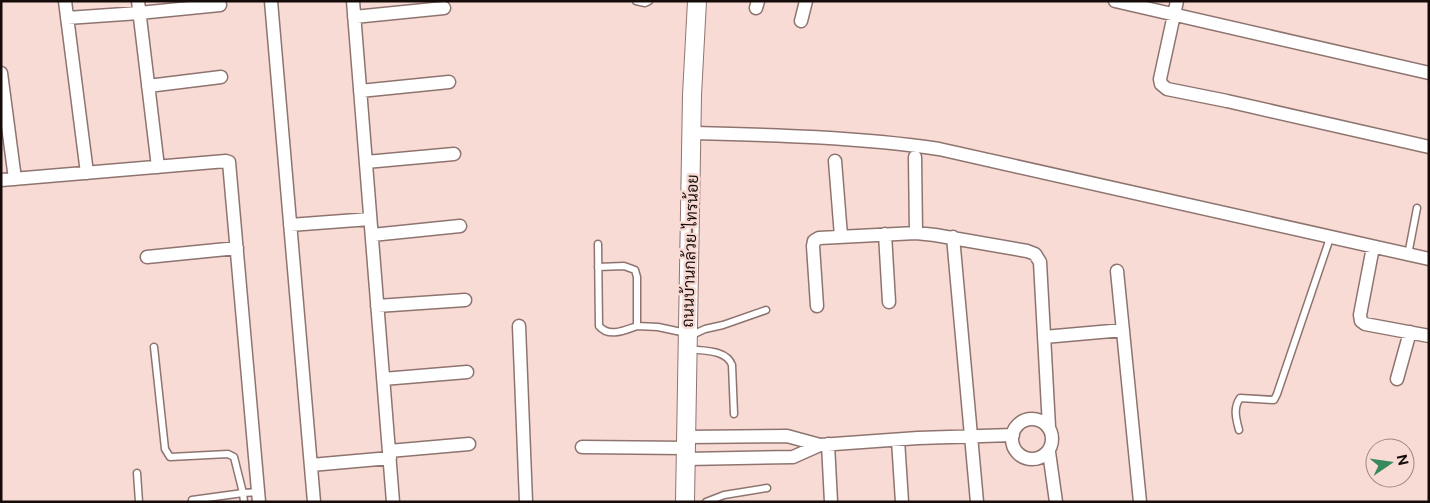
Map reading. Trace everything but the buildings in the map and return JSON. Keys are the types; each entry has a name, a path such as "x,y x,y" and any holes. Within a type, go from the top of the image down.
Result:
{"street":[{"path":"65,1 87,173"},
{"path":"271,1 314,502"},
{"path":"352,1 393,502"},
{"name":"ถนนบ้านกล้วย-ไทรน้อย","path":"685,502 687,340 693,133 692,95 697,1"},
{"path":"801,21 806,1"},
{"path":"1116,1 1429,73"},
{"path":"1177,1 1160,79 1161,84 1167,89 1227,100 1429,147"},
{"path":"68,18 138,7 220,4"},
{"path":"138,7 158,167"},
{"path":"354,17 444,8"},
{"path":"1,73 15,179"},
{"path":"148,86 221,76"},
{"path":"360,91 449,82"},
{"path":"693,133 815,138 903,144 939,149 1429,260"},
{"path":"366,162 454,154"},
{"path":"915,157 916,233"},
{"path":"835,161 841,236"},
{"path":"1,180 229,162 259,497"},
{"path":"290,225 370,219"},
{"path":"372,235 460,226"},
{"path":"817,306 813,243 819,238 916,233 953,237 1027,250 1035,254 1040,262 1049,427 1053,437 1052,447 1045,456 1035,460 1025,459 1016,452 1012,442 1013,432 1020,423 1030,419 1040,420 1049,427"},
{"path":"885,234 889,302"},
{"path":"953,237 978,502"},
{"path":"1373,247 1360,315 1362,321 1365,324 1429,336"},
{"path":"147,257 237,248"},
{"path":"1117,270 1140,502"},
{"path":"377,306 465,300"},
{"path":"520,326 526,502"},
{"path":"1044,336 1123,330"},
{"path":"1397,379 1410,332"},
{"path":"384,379 467,372"},
{"path":"582,447 686,448 793,457 824,445 1013,435"},
{"path":"686,448 787,436 824,445"},
{"path":"898,440 902,502"},
{"path":"311,465 469,444"},
{"path":"824,445 831,502"},
{"path":"1048,452 1056,502"}],"lane":[{"path":"636,1 645,3 649,1"},
{"path":"1408,255 1417,208"},
{"path":"1239,430 1236,404 1240,398 1274,400 1277,394 1330,238"},
{"path":"598,244 599,326 606,332 612,333 637,326 658,327 720,353 731,360 734,414"},
{"path":"598,267 624,266 635,270 637,277 637,326"},
{"path":"687,340 705,328 723,325 766,310"},
{"path":"154,347 165,449 170,457 228,454 234,457 244,493 244,502"},
{"path":"137,472 139,502"},
{"path":"706,502 724,496 767,488"},
{"path":"192,500 244,493 259,497"}]}
